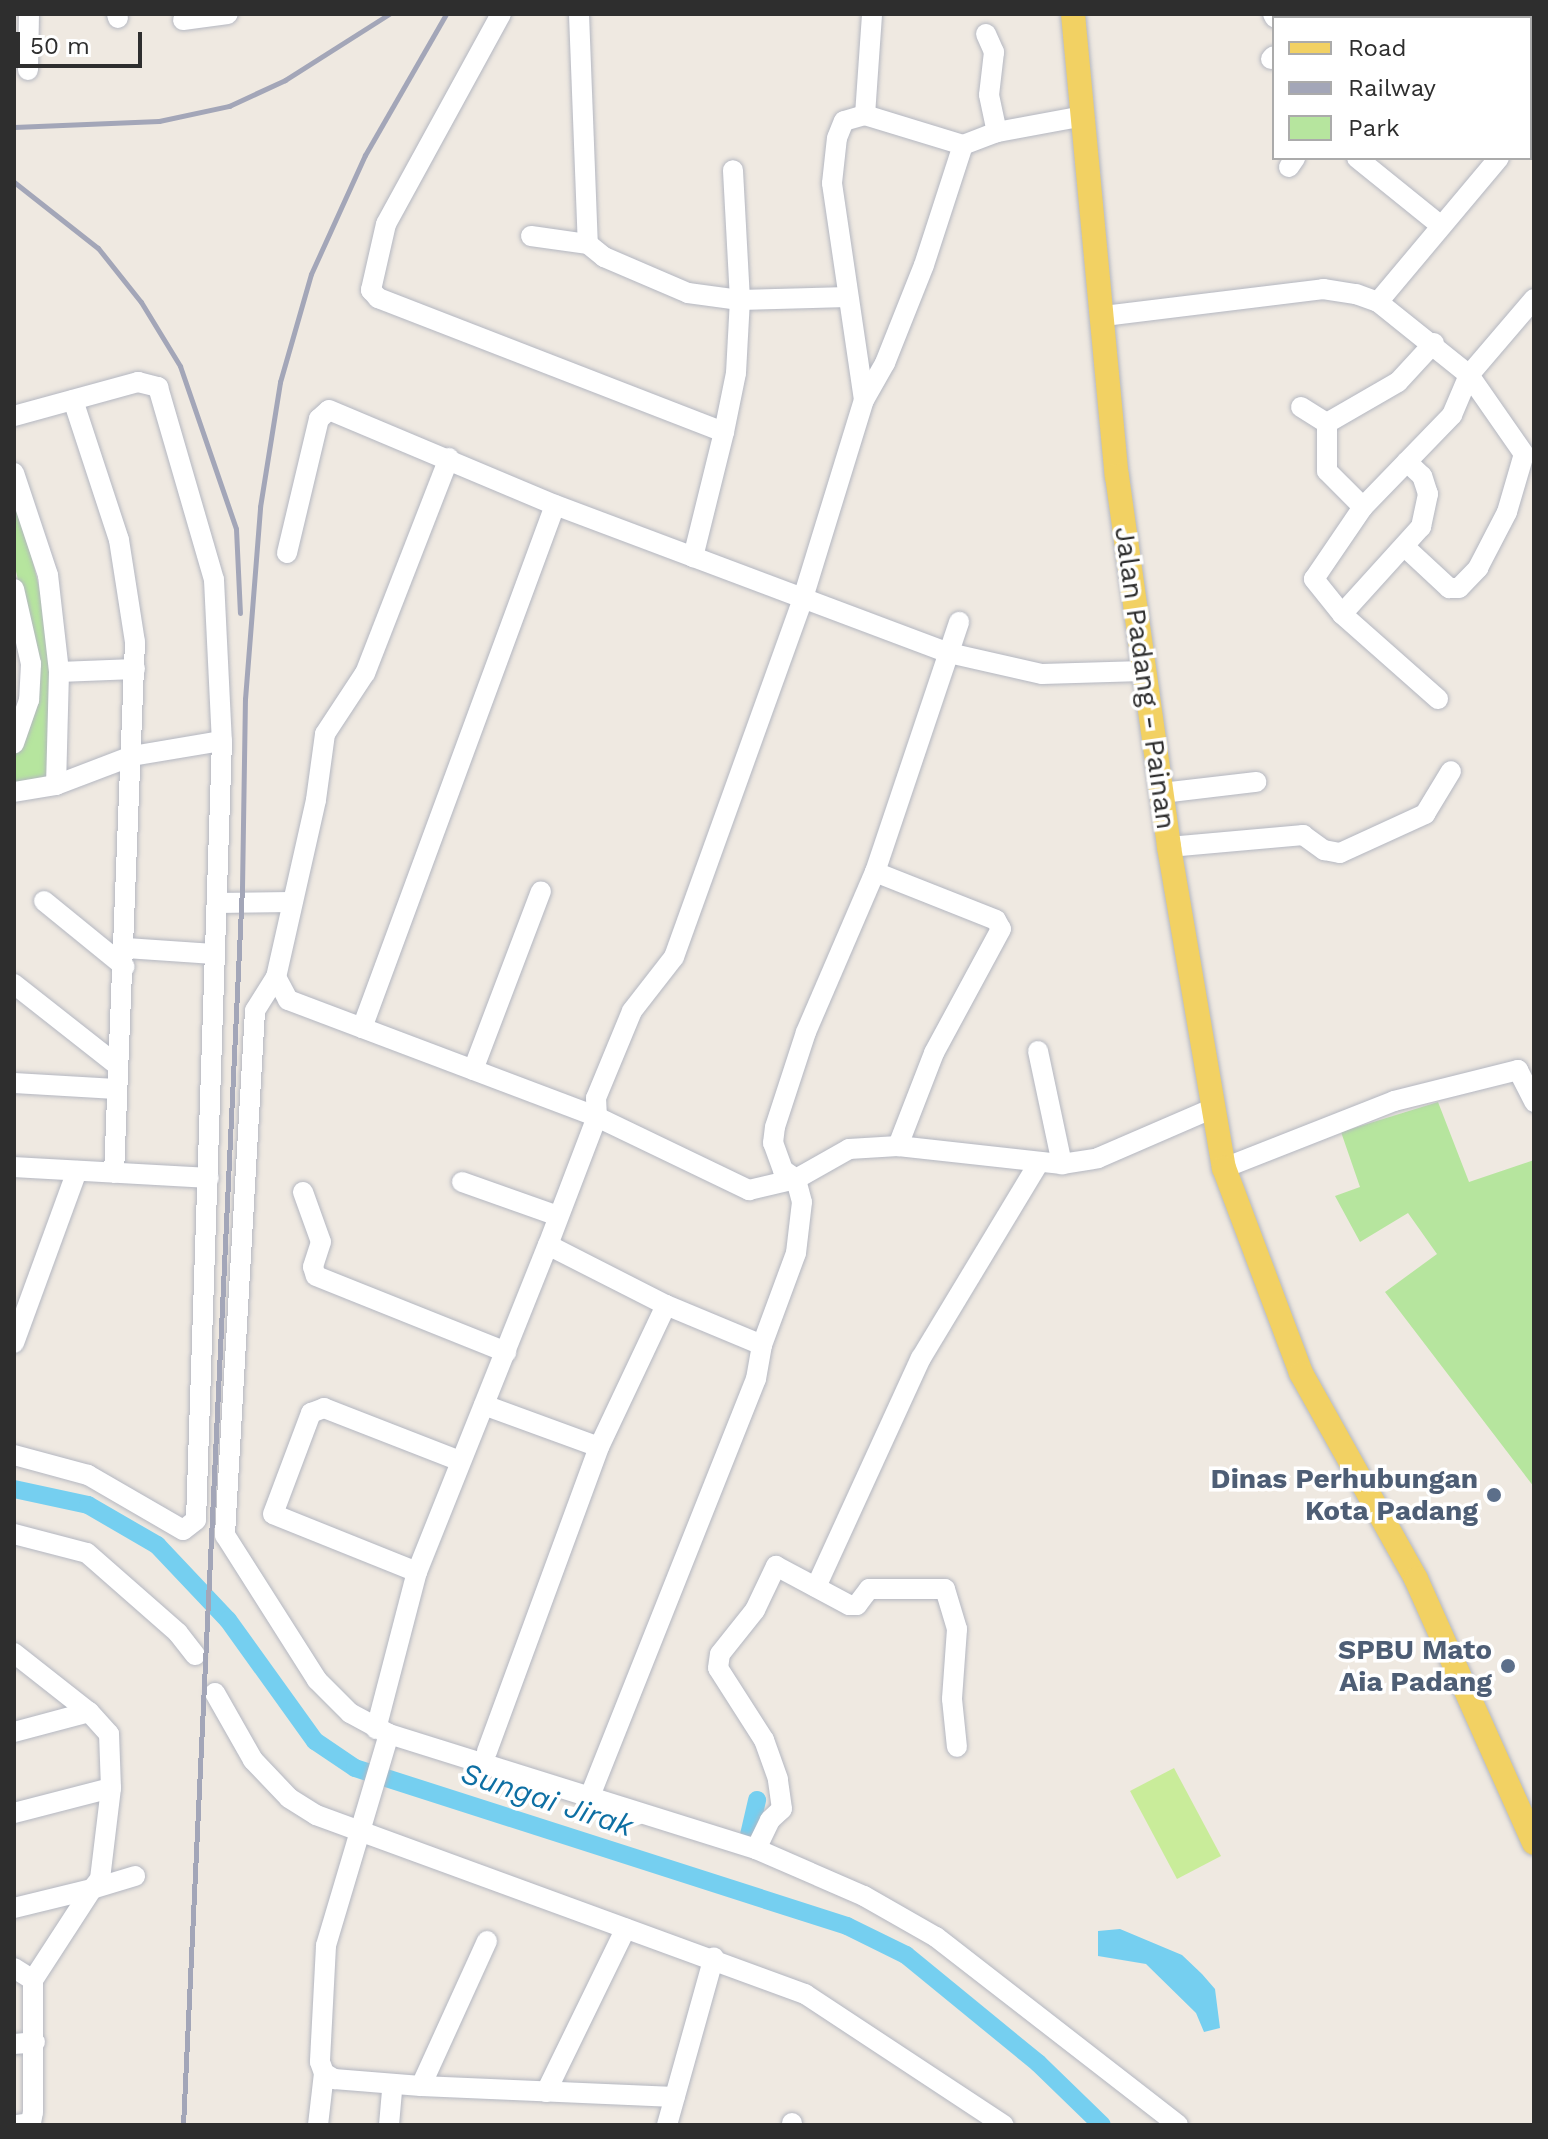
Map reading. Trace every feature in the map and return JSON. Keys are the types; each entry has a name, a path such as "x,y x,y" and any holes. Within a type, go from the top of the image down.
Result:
{"main road":[{"name":"Jalan Padang - Painan","path":"1073,14 1117,476 1169,847 1211,1109 1224,1168 1282,1330 1416,1579 1532,1834"}],"street":[{"path":"28,70 29,14"},
{"path":"183,20 228,14"},
{"path":"501,14 386,224 371,290 378,298 724,432"},
{"path":"579,14 588,244"},
{"path":"865,115 872,14"},
{"path":"986,34 994,52 989,95 997,132"},
{"path":"864,400 848,297 833,159 844,121 865,115 963,145 997,132 1083,116"},
{"path":"318,2125 324,2073 319,2033 324,1956 362,1826 384,1736 417,1572 548,1245 597,1117 596,1098 632,1011 674,957 803,598 864,400 885,363 924,265 963,145"},
{"path":"1359,160 1440,225"},
{"path":"1378,302 1497,160"},
{"path":"693,557 736,373 740,300 733,170"},
{"path":"531,236 588,244 604,257 688,293 740,300 848,297"},
{"path":"1104,316 1323,289 1378,302 1434,343 1469,375 1524,454 1507,512 1478,568 1459,588 1449,588 1406,548"},
{"path":"1438,699 1342,614 1314,579 1363,507 1452,415 1469,375 1534,299"},
{"path":"1327,423 1398,382 1434,343"},
{"path":"14,416 143,381 160,391 214,580 222,741 196,1520 183,1530 88,1475 14,1455"},
{"path":"73,400 119,540 133,619 135,669 126,957 117,1065 114,1173"},
{"path":"1301,407 1327,423"},
{"path":"287,553 324,411 449,458 555,505 949,653 1042,674 1143,671"},
{"path":"1327,423 1327,471 1363,507"},
{"path":"449,458 365,673 325,734 316,800 276,977 255,1011 225,1535 317,1680 350,1713 384,1736 590,1796 754,1849 864,1896 936,1937 1178,2125"},
{"path":"1342,614 1406,548 1425,518 1428,494 1422,476 1407,462"},
{"path":"14,473 48,575 59,672 56,785"},
{"path":"362,1028 555,505"},
{"path":"14,589 31,664 29,700 14,743"},
{"path":"590,1796 756,1379 762,1345 798,1244 802,1202 796,1179 783,1170 773,1143 775,1127 806,1032 875,872 959,622"},
{"path":"59,672 135,669"},
{"path":"14,792 56,785 132,756 222,741"},
{"path":"1169,847 1303,835 1324,850 1340,853 1425,814 1451,771"},
{"path":"1162,793 1256,782"},
{"path":"875,872 996,920 1001,929 934,1053 898,1146"},
{"path":"473,1070 541,891"},
{"path":"44,901 126,957 214,954"},
{"path":"217,903 292,902"},
{"path":"276,977 288,1000 597,1117 749,1190 796,1179 849,1149 898,1146 1038,1164 1098,1158 1211,1109"},
{"path":"14,984 117,1065"},
{"path":"1038,1051 1062,1164"},
{"path":"1224,1168 1394,1101 1526,1068 1534,1102"},
{"path":"14,1083 116,1089"},
{"path":"816,1587 921,1358 1038,1164"},
{"path":"14,1167 209,1178"},
{"path":"14,1343 20,1306 77,1171"},
{"path":"462,1182 558,1216"},
{"path":"303,1192 321,1242 313,1267 316,1276 506,1352"},
{"path":"548,1245 666,1305 762,1345"},
{"path":"487,1752 599,1447 666,1305"},
{"path":"484,1405 599,1447"},
{"path":"417,1572 273,1514 311,1413 324,1408 460,1461"},
{"path":"14,1534 87,1553 178,1633 195,1655"},
{"path":"754,1849 770,1820 782,1809 778,1779 764,1740 725,1686 718,1668 720,1654 755,1610 776,1566 849,1605 857,1605 869,1589 945,1589 957,1629 952,1699 957,1747"},
{"path":"14,1653 89,1712 109,1734 111,1788 106,1860 92,1889 33,1980 24,2043 26,2124"},
{"path":"215,1693 253,1760 289,1798 316,1815 362,1826 805,1994 1004,2125"},
{"path":"14,1732 89,1712"},
{"path":"14,1813 111,1788"},
{"path":"14,1908 135,1876"},
{"path":"546,2092 626,1928"},
{"path":"421,2086 487,1941"},
{"path":"667,2125 714,1957"},
{"path":"14,1968 33,1980"},
{"path":"324,2073 392,2087 675,2097"},
{"path":"389,2125 392,2087"}],"green space":[{"path":"14,483 56,658 51,779 14,785 14,750 32,644 14,562"},
{"path":"1438,1102 1469,1182 1534,1160 1534,1487 1385,1292 1437,1254 1408,1213 1360,1242 1335,1196 1360,1187 1341,1132"},
{"path":"1174,1768 1221,1856 1177,1879 1130,1791"}],"water":[{"path":"1120,1929 1182,1955 1202,1974 1215,1989 1220,2028 1204,2032 1196,2013 1146,1964 1098,1956 1098,1931"}],"waterway":[{"name":"Sungai Jirak","path":"14,1489 88,1505 157,1545 228,1620 315,1741 355,1768 847,1926 906,1955 1038,2063 1102,2125"},
{"path":"749,1835 757,1800"}],"railway":[{"path":"14,127 159,121 229,106 285,80 389,14"},
{"path":"183,2125 242,888 245,699 260,507 280,382 311,274 365,155 446,14"},
{"path":"14,182 98,248 141,302 180,366 236,529 240,613"}],"place":[{"name":"Dinas Perhubungan Kota Padang","path":"1494,1495"},
{"name":"SPBU Mato Aia Padang","path":"1508,1666"}]}
